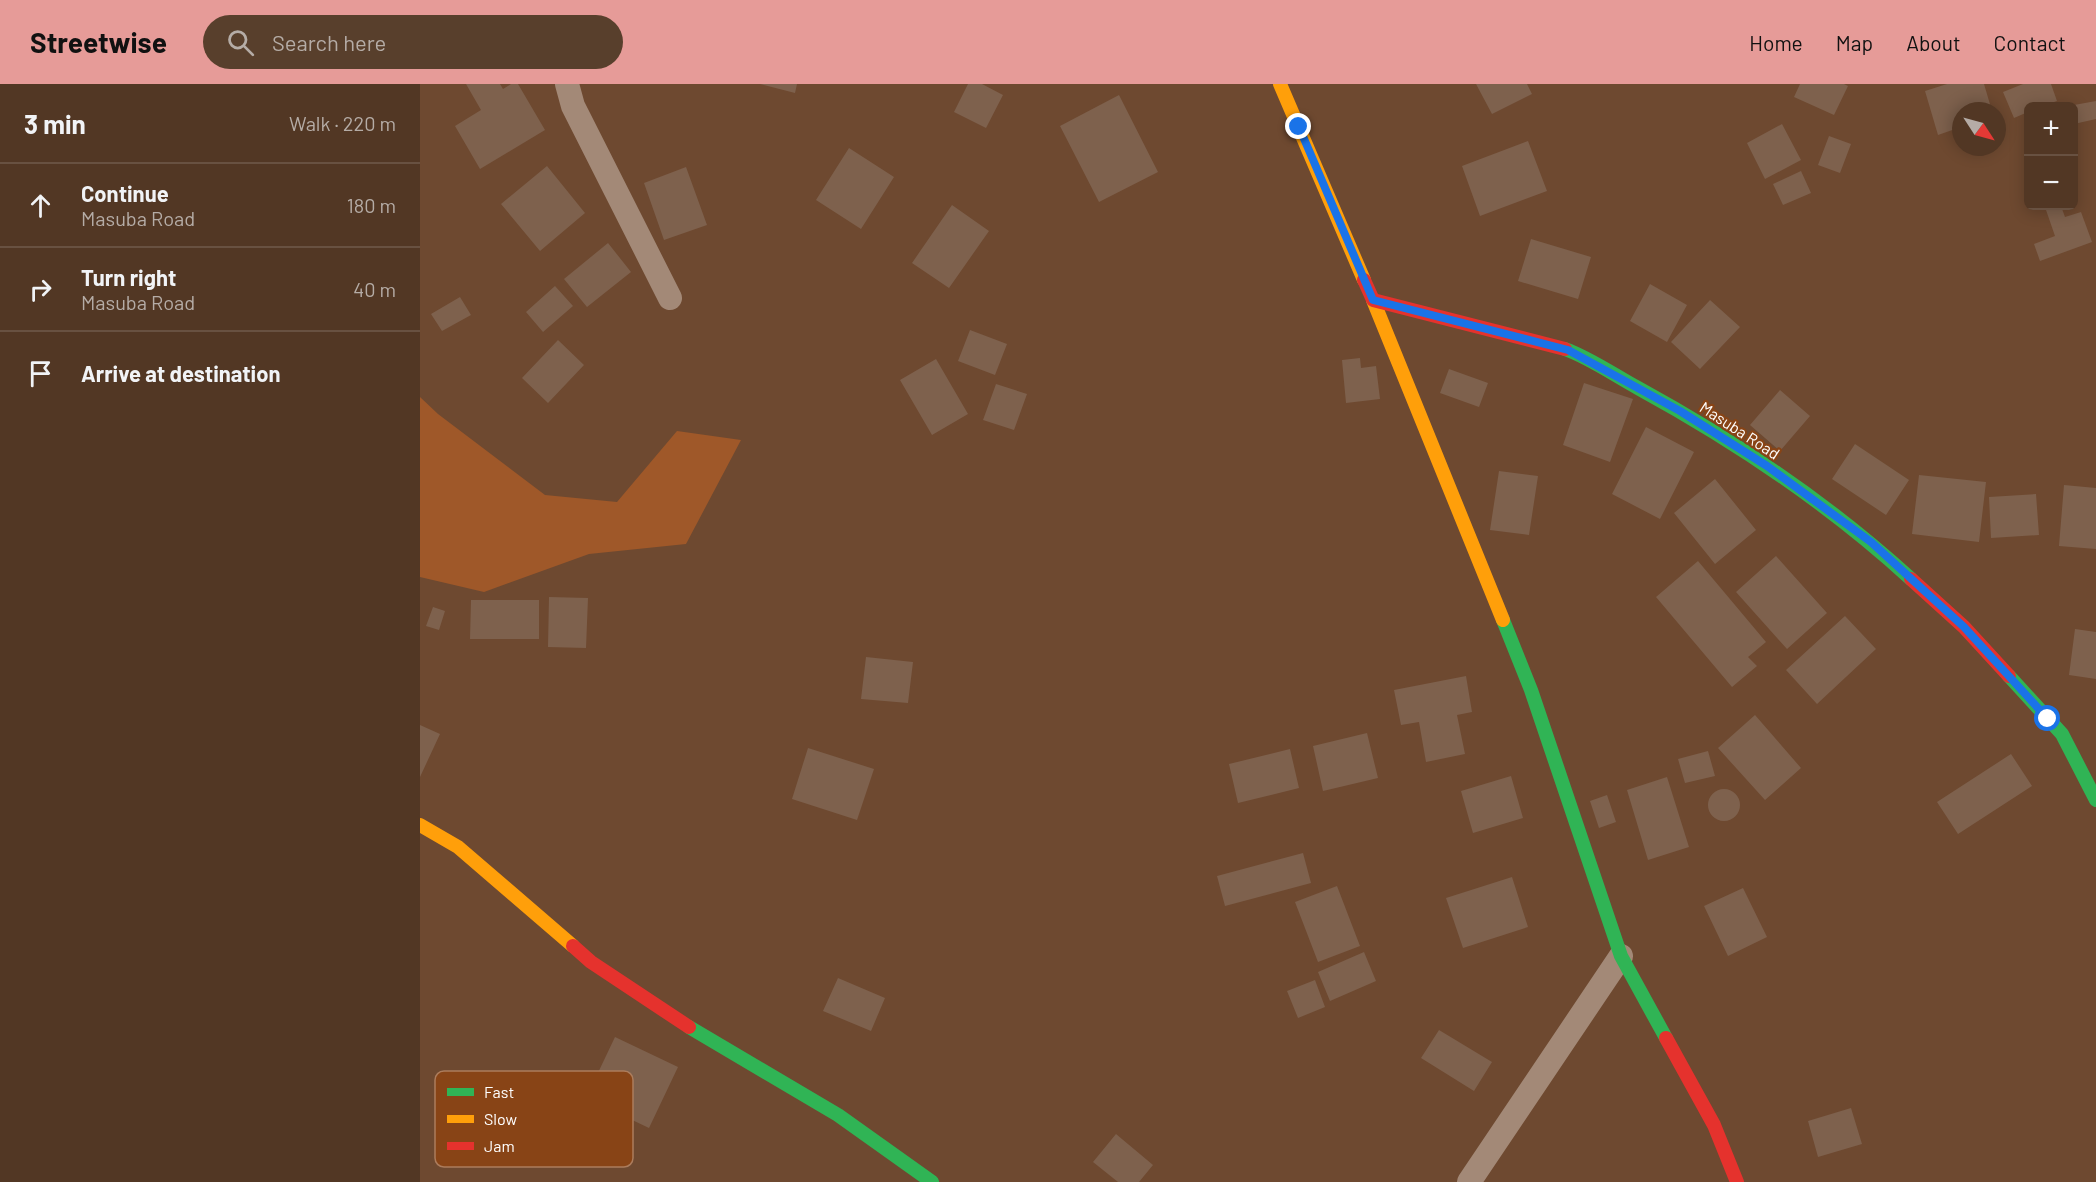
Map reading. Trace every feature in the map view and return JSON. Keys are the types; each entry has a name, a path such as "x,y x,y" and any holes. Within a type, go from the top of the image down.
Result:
{"street":[{"path":"567,84 573,106 670,298"},
{"path":"1280,84 1373,300 1531,690 1621,956 1714,1125 1737,1182"},
{"name":"Masuba Road","path":"1373,300 1568,350 1680,411 1767,466 1871,542 1964,627 2062,734 2096,800"},
{"path":"420,825 458,848 497,879 591,962 667,1014 838,1115 932,1182"},
{"path":"1469,1182 1621,956"}],"shaded area":[{"path":"420,397 438,414 545,495 617,502 677,431 741,440 686,544 589,554 484,592 420,577"}],"building":[{"path":"466,84 500,84 503,89 511,84 518,84 545,130 480,169 455,126 481,110"},
{"path":"760,84 797,84 795,93"},
{"path":"968,84 982,84 1003,95 986,128 954,112"},
{"path":"1476,84 1527,84 1532,94 1492,114"},
{"path":"1800,84 1844,84 1848,86 1834,115 1794,97"},
{"path":"1947,84 1984,84 1989,102 1952,102 1952,130 1938,135 1925,91"},
{"path":"2023,84 2051,84 2057,101 2024,102 2024,114 2014,118 2003,92"},
{"path":"1119,95 1158,172 1099,202 1060,126"},
{"path":"2096,101 2096,119 2078,123 2078,104"},
{"path":"1782,124 1801,160 1765,179 1747,143"},
{"path":"1829,136 1851,144 1840,173 1818,165"},
{"path":"1528,141 1547,191 1480,216 1462,166"},
{"path":"849,148 894,177 861,229 816,200"},
{"path":"547,166 585,213 540,251 501,204"},
{"path":"686,167 707,225 664,240 644,183"},
{"path":"1801,171 1811,193 1783,205 1773,184"},
{"path":"952,205 989,231 949,288 912,263"},
{"path":"2046,210 2062,210 2065,217 2081,212 2092,242 2040,261 2034,244 2055,236"},
{"path":"1531,239 1591,257 1578,299 1518,281"},
{"path":"608,243 631,272 587,307 564,279"},
{"path":"1650,284 1687,305 1667,342 1630,321"},
{"path":"555,286 573,306 543,332 526,312"},
{"path":"460,297 471,315 442,331 431,314"},
{"path":"1710,300 1740,327 1700,369 1671,342"},
{"path":"970,330 1007,344 995,375 958,361"},
{"path":"558,340 584,365 548,403 522,378"},
{"path":"1360,358 1361,368 1376,366 1380,399 1346,403 1342,360"},
{"path":"936,359 968,414 932,435 900,380"},
{"path":"1449,369 1488,383 1479,407 1440,393"},
{"path":"1584,383 1633,399 1610,462 1563,445"},
{"path":"996,384 1027,394 1014,430 983,420"},
{"path":"1780,390 1810,416 1780,451 1750,425"},
{"path":"1646,427 1694,452 1660,519 1612,494"},
{"path":"1855,444 1909,480 1886,515 1832,479"},
{"path":"1499,471 1538,476 1529,535 1490,530"},
{"path":"1919,475 1986,482 1979,542 1912,534"},
{"path":"1715,479 1756,530 1715,564 1674,513"},
{"path":"2064,485 2096,488 2096,549 2059,546"},
{"path":"2036,494 2039,535 1991,538 1989,497"},
{"path":"1776,556 1827,613 1787,649 1736,592"},
{"path":"1698,561 1766,642 1748,657 1757,666 1732,687 1656,597"},
{"path":"549,597 588,598 586,648 548,647"},
{"path":"471,600 539,600 539,639 470,639"},
{"path":"433,607 445,611 439,630 426,626"},
{"path":"1845,616 1876,649 1817,704 1786,670"},
{"path":"2075,629 2096,632 2096,679 2069,675"},
{"path":"866,657 913,662 908,703 861,699"},
{"path":"1466,676 1472,712 1457,715 1465,754 1426,762 1419,722 1401,725 1394,690"},
{"path":"1755,715 1801,768 1765,800 1718,748"},
{"path":"420,725 440,734 420,777"},
{"path":"1367,733 1378,778 1323,791 1313,746"},
{"path":"808,748 874,769 857,820 792,799"},
{"path":"1290,749 1299,788 1238,803 1229,764"},
{"path":"1708,751 1715,776 1685,783 1678,759"},
{"path":"2011,754 2032,786 1958,834 1937,802"},
{"path":"1511,776 1523,818 1473,833 1461,791"},
{"path":"1667,777 1689,847 1648,860 1627,790"},
{"path":"1724,789 1735,794 1740,805 1735,816 1724,821 1713,816 1708,805 1713,794"},
{"path":"1607,795 1616,822 1599,828 1590,801"},
{"path":"1303,853 1311,883 1225,906 1217,876"},
{"path":"1512,877 1528,927 1463,948 1446,898"},
{"path":"1337,886 1360,946 1318,962 1295,902"},
{"path":"1743,888 1767,937 1728,956 1704,906"},
{"path":"1364,952 1376,981 1330,1001 1318,972"},
{"path":"838,978 885,998 871,1031 823,1011"},
{"path":"1315,980 1325,1007 1298,1018 1287,991"},
{"path":"1439,1030 1492,1062 1474,1091 1421,1058"},
{"path":"615,1037 678,1067 649,1128 633,1120 633,1071 599,1071"},
{"path":"1851,1108 1862,1144 1818,1157 1808,1121"},
{"path":"1116,1134 1153,1165 1139,1182 1118,1182 1093,1162"}],"traffic: fast":[{"path":"1565,349 1584,357 1674,408 1780,475 1880,551 1911,579"},
{"path":"1503,620 1531,690 1621,956 1666,1038"},
{"path":"2009,676 2062,734 2096,800"},
{"path":"689,1027 838,1115 932,1182"}],"traffic: slow":[{"path":"1280,84 1364,280"},
{"path":"1373,300 1503,620"},
{"path":"420,825 458,847 573,946"}],"traffic: jam":[{"path":"1364,280 1373,300 1565,349"},
{"path":"1911,579 1964,627 2009,676"},
{"path":"573,946 591,962 689,1027"},
{"path":"1666,1038 1714,1125 1737,1182"}],"route":[{"path":"1299,127 1373,300 1568,350 1680,411 1767,466 1871,542 1964,627 2048,719"}]}
